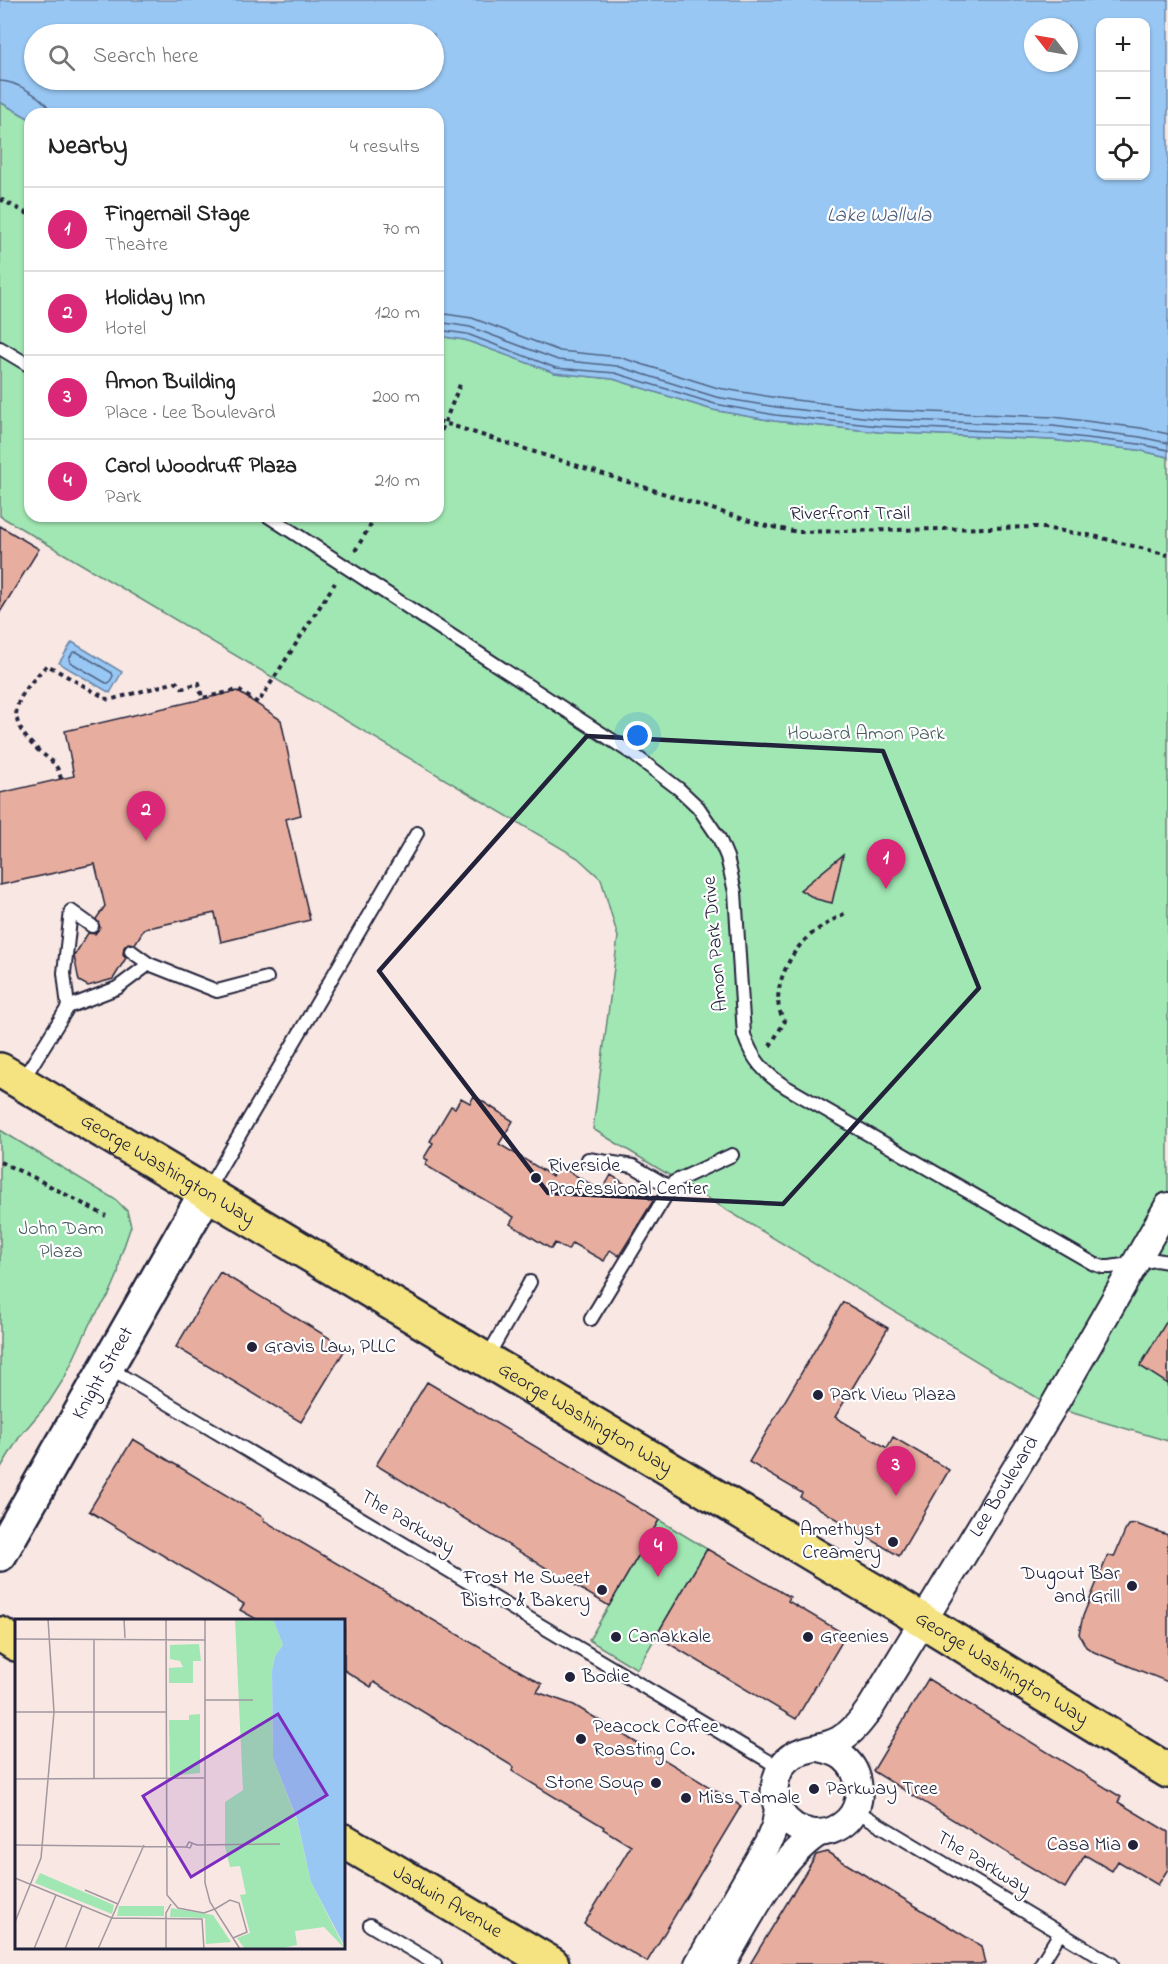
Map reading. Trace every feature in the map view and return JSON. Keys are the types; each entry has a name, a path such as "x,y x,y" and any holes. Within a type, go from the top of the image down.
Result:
{"main road":[{"name":"George Washington Way","path":"10,1076 924,1621 1168,1771"},
{"path":"0,1634 15,1643"},
{"name":"Jadwin Avenue","path":"345,1842 552,1964"}],"street":[{"name":"Knight Street","path":"0,1554 206,1193"},
{"name":"Lee Boulevard","path":"780,1768 797,1753 819,1748 841,1739 862,1720 1053,1407 1168,1206"},
{"path":"722,1964 774,1880 794,1854 817,1834 839,1827 849,1820 855,1810 859,1796 859,1782 854,1769 833,1751 819,1748"},
{"path":"780,1768 775,1781 774,1795 778,1809 784,1819 794,1827 817,1834"},
{"path":"698,1964 768,1843 775,1826 778,1809"}],"lane":[{"path":"0,348 24,362"},
{"name":"Amon Park Drive","path":"277,522 633,754 698,807 719,838 732,874 744,1035 749,1049 765,1071 786,1088 1094,1264 1110,1267 1156,1260 1168,1262"},
{"path":"206,1193 417,833"},
{"path":"68,1007 64,973 71,911 92,926"},
{"path":"131,951 149,964 217,991 267,978"},
{"path":"10,1076 68,1007 117,988 149,964"},
{"path":"591,1319 675,1182 732,1155"},
{"path":"588,1159 633,1166 671,1188"},
{"path":"485,1360 530,1282"},
{"name":"The Parkway","path":"106,1367 780,1768"},
{"name":"The Parkway","path":"855,1810 1112,1964"},
{"path":"370,1925 435,1964"},
{"path":"1041,1964 1060,1933"}],"path":[{"path":"0,199 24,212"},
{"path":"445,424 461,382"},
{"name":"Riverfront Trail","path":"445,424 762,525 798,532 1037,527 1094,536 1168,555"},
{"path":"62,779 58,766 22,735 13,718 15,701 47,665 109,700 176,682 183,688 199,683 202,698 238,690 258,704 331,588"},
{"path":"759,1065 785,1021 780,1015 778,995 784,971 795,952 810,935 845,914"},
{"path":"0,1162 106,1216"}],"highlighted area":[{"path":"587,736 883,751 979,988 783,1204 548,1193 379,971"}],"green space":[{"name":"Howard Amon Park","path":"0,102 24,116 24,522 444,522 444,337 465,340 555,373 613,379 713,410 774,421 879,432 1052,440 1138,450 1168,457 1168,1441 1066,1411 1041,1400 593,1129 618,937 601,879 578,858 0,516"},
{"name":"John Dam Plaza","path":"0,1130 116,1200 127,1211 131,1226 120,1258 118,1274 109,1295 90,1323 65,1377 49,1402 20,1436 0,1469"},
{"path":"659,1520 707,1549 637,1669 589,1640"}],"water":[{"name":"Lake Wallula","path":"0,0 1168,0 1168,457 1138,450 1052,440 879,432 774,421 713,410 613,379 555,373 465,340 444,337 444,108 24,108 24,116 0,102"},
{"path":"72,642 122,672 110,693 59,663"}],"building":[{"path":"0,526 39,549 0,612"},
{"path":"237,691 281,720 301,815 286,819 310,920 221,942 215,913 144,929 135,944 128,943 124,947 123,954 126,958 113,979 88,986 79,981 74,956 88,933 95,934 100,927 96,919 105,906 95,864 0,885 0,793 74,776 65,731"},
{"path":"843,855 832,903 816,899 800,890"},
{"name":"Riverside Professional Center","path":"474,1096 513,1121 499,1144 552,1176 558,1165 602,1191 611,1175 653,1201 619,1256 610,1250 604,1261 572,1243 568,1250 555,1243 551,1249 510,1224 514,1217 425,1165 428,1160 424,1158 433,1143 430,1141 451,1106 455,1108 461,1098 470,1103"},
{"path":"220,1272 346,1348 301,1422 176,1347"},
{"path":"843,1302 888,1328 835,1417 887,1448 893,1437 949,1470 899,1556 800,1497 802,1493 749,1462"},
{"path":"1168,1319 1168,1384 1140,1366"},
{"path":"427,1382 659,1520 609,1606 376,1465"},
{"path":"133,1439 264,1518 263,1520 542,1684 537,1692 574,1705 741,1806 647,1962 584,1924 631,1846 512,1771 514,1767 374,1682 371,1687 345,1671 345,1619 256,1619 240,1610 244,1604 89,1511"},
{"name":"Dugout Bar and Grill","path":"1136,1524 1168,1535 1168,1682 1094,1652 1086,1647 1079,1634 1083,1616 1108,1555 1114,1557 1129,1525"},
{"path":"707,1549 790,1597 788,1601 846,1635 796,1719 656,1636"},
{"path":"928,1679 1121,1797 1118,1802 1168,1832 1168,1869 1158,1885 1118,1861 1112,1871 1085,1855 1065,1888 873,1771"},
{"path":"827,1852 981,1946 985,1964 750,1964 816,1855"}],"place":[{"name":"Holiday Inn","path":"146,841"},
{"name":"Fingernail Stage","path":"886,889"},
{"name":"Riverside Professional Center","path":"536,1178"},
{"name":"Gravis Law, PLLC","path":"252,1347"},
{"name":"Park View Plaza","path":"818,1395"},
{"name":"Amon Building","path":"896,1496"},
{"name":"Amethyst Creamery","path":"893,1542"},
{"name":"Carol Woodruff Plaza","path":"658,1577"},
{"name":"Dugout Bar and Grill","path":"1132,1586"},
{"name":"Frost Me Sweet Bistro & Bakery","path":"602,1590"},
{"name":"Canakkale","path":"616,1637"},
{"name":"Greenies","path":"808,1637"},
{"name":"Bodie","path":"570,1677"},
{"name":"Peacock Coffee Roasting Co.","path":"581,1739"},
{"name":"Stone Soup","path":"656,1783"},
{"name":"Parkway Tree","path":"814,1789"},
{"name":"Miss Tamale","path":"686,1798"},
{"name":"Casa Mia","path":"1133,1845"}]}
